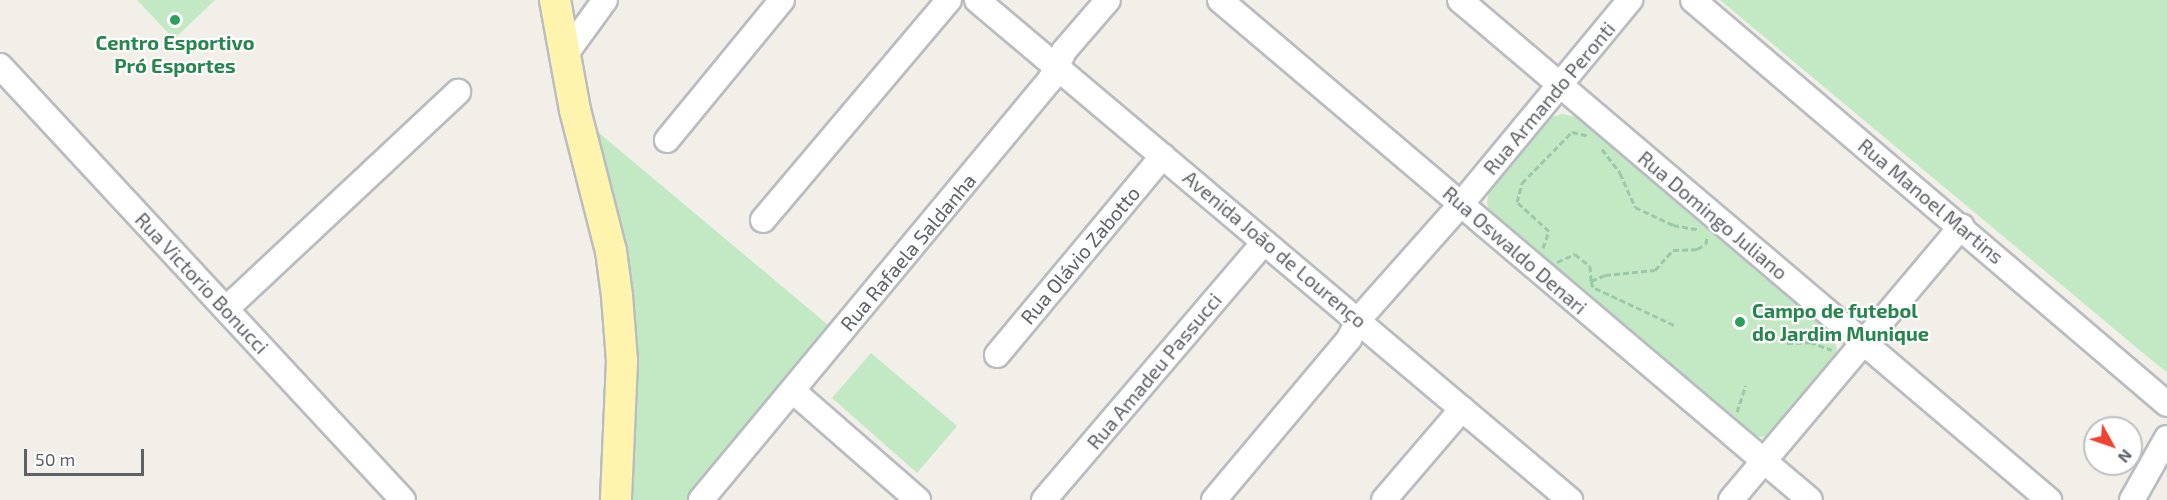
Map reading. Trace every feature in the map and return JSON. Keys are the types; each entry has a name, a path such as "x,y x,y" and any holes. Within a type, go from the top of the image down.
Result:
{"main road":[{"path":"555,0 565,55 611,251 617,296 622,361 616,500"}],"street":[{"path":"565,55 605,0"},
{"path":"667,140 782,0"},
{"path":"763,220 949,0"},
{"name":"Avenida João de Lourenço","path":"977,0 1359,319 1561,497"},
{"name":"Rua Rafaela Saldanha","path":"701,500 1050,80 1056,65 1108,0"},
{"name":"Rua Oswaldo Denari","path":"1220,0 1810,500"},
{"name":"Rua Domingo Juliano","path":"1460,0 2049,500"},
{"name":"Rua Armando Peronti","path":"1214,500 1349,339 1359,319 1462,203 1630,0"},
{"name":"Rua Manoel Martins","path":"1693,0 1962,226 2167,404"},
{"name":"Rua Victorio Bonucci","path":"0,66 403,500"},
{"path":"226,309 458,92"},
{"name":"Rua Olávio Zabotto","path":"997,355 1163,156"},
{"path":"1731,500 1865,345 1962,226"},
{"name":"Rua Amadeu Passucci","path":"1044,500 1264,242"},
{"path":"792,391 918,500"},
{"path":"1384,500 1462,409"},
{"path":"2132,500 2167,438"}],"path":[{"path":"1540,258 1549,231 1516,202 1522,183 1546,154 1572,132 1589,136 1613,160 1635,207 1673,225 1704,231 1708,238 1706,244 1697,249 1673,250 1655,270 1605,275 1591,282"},
{"path":"1548,265 1575,254 1590,266 1593,287 1674,325"},
{"path":"1787,343 1810,342 1836,352"},
{"path":"1733,423 1746,385"}],"green space":[{"name":"Centro Esportivo Pró Esportes","path":"137,0 215,0 174,39"},
{"path":"1720,0 2167,0 2167,372 2155,363"},
{"path":"1562,114 1576,117 1832,335 1837,348 1835,363 1776,433 1762,437 1747,435 1491,216 1487,203 1489,189 1549,118"},
{"path":"580,117 834,330 690,500 623,500 626,477"},
{"path":"871,353 957,426 917,473 832,398"}],"place":[{"name":"Centro Esportivo Pró Esportes","path":"175,20"},
{"name":"Campo de futebol do Jardim Munique","path":"1740,322"}]}
